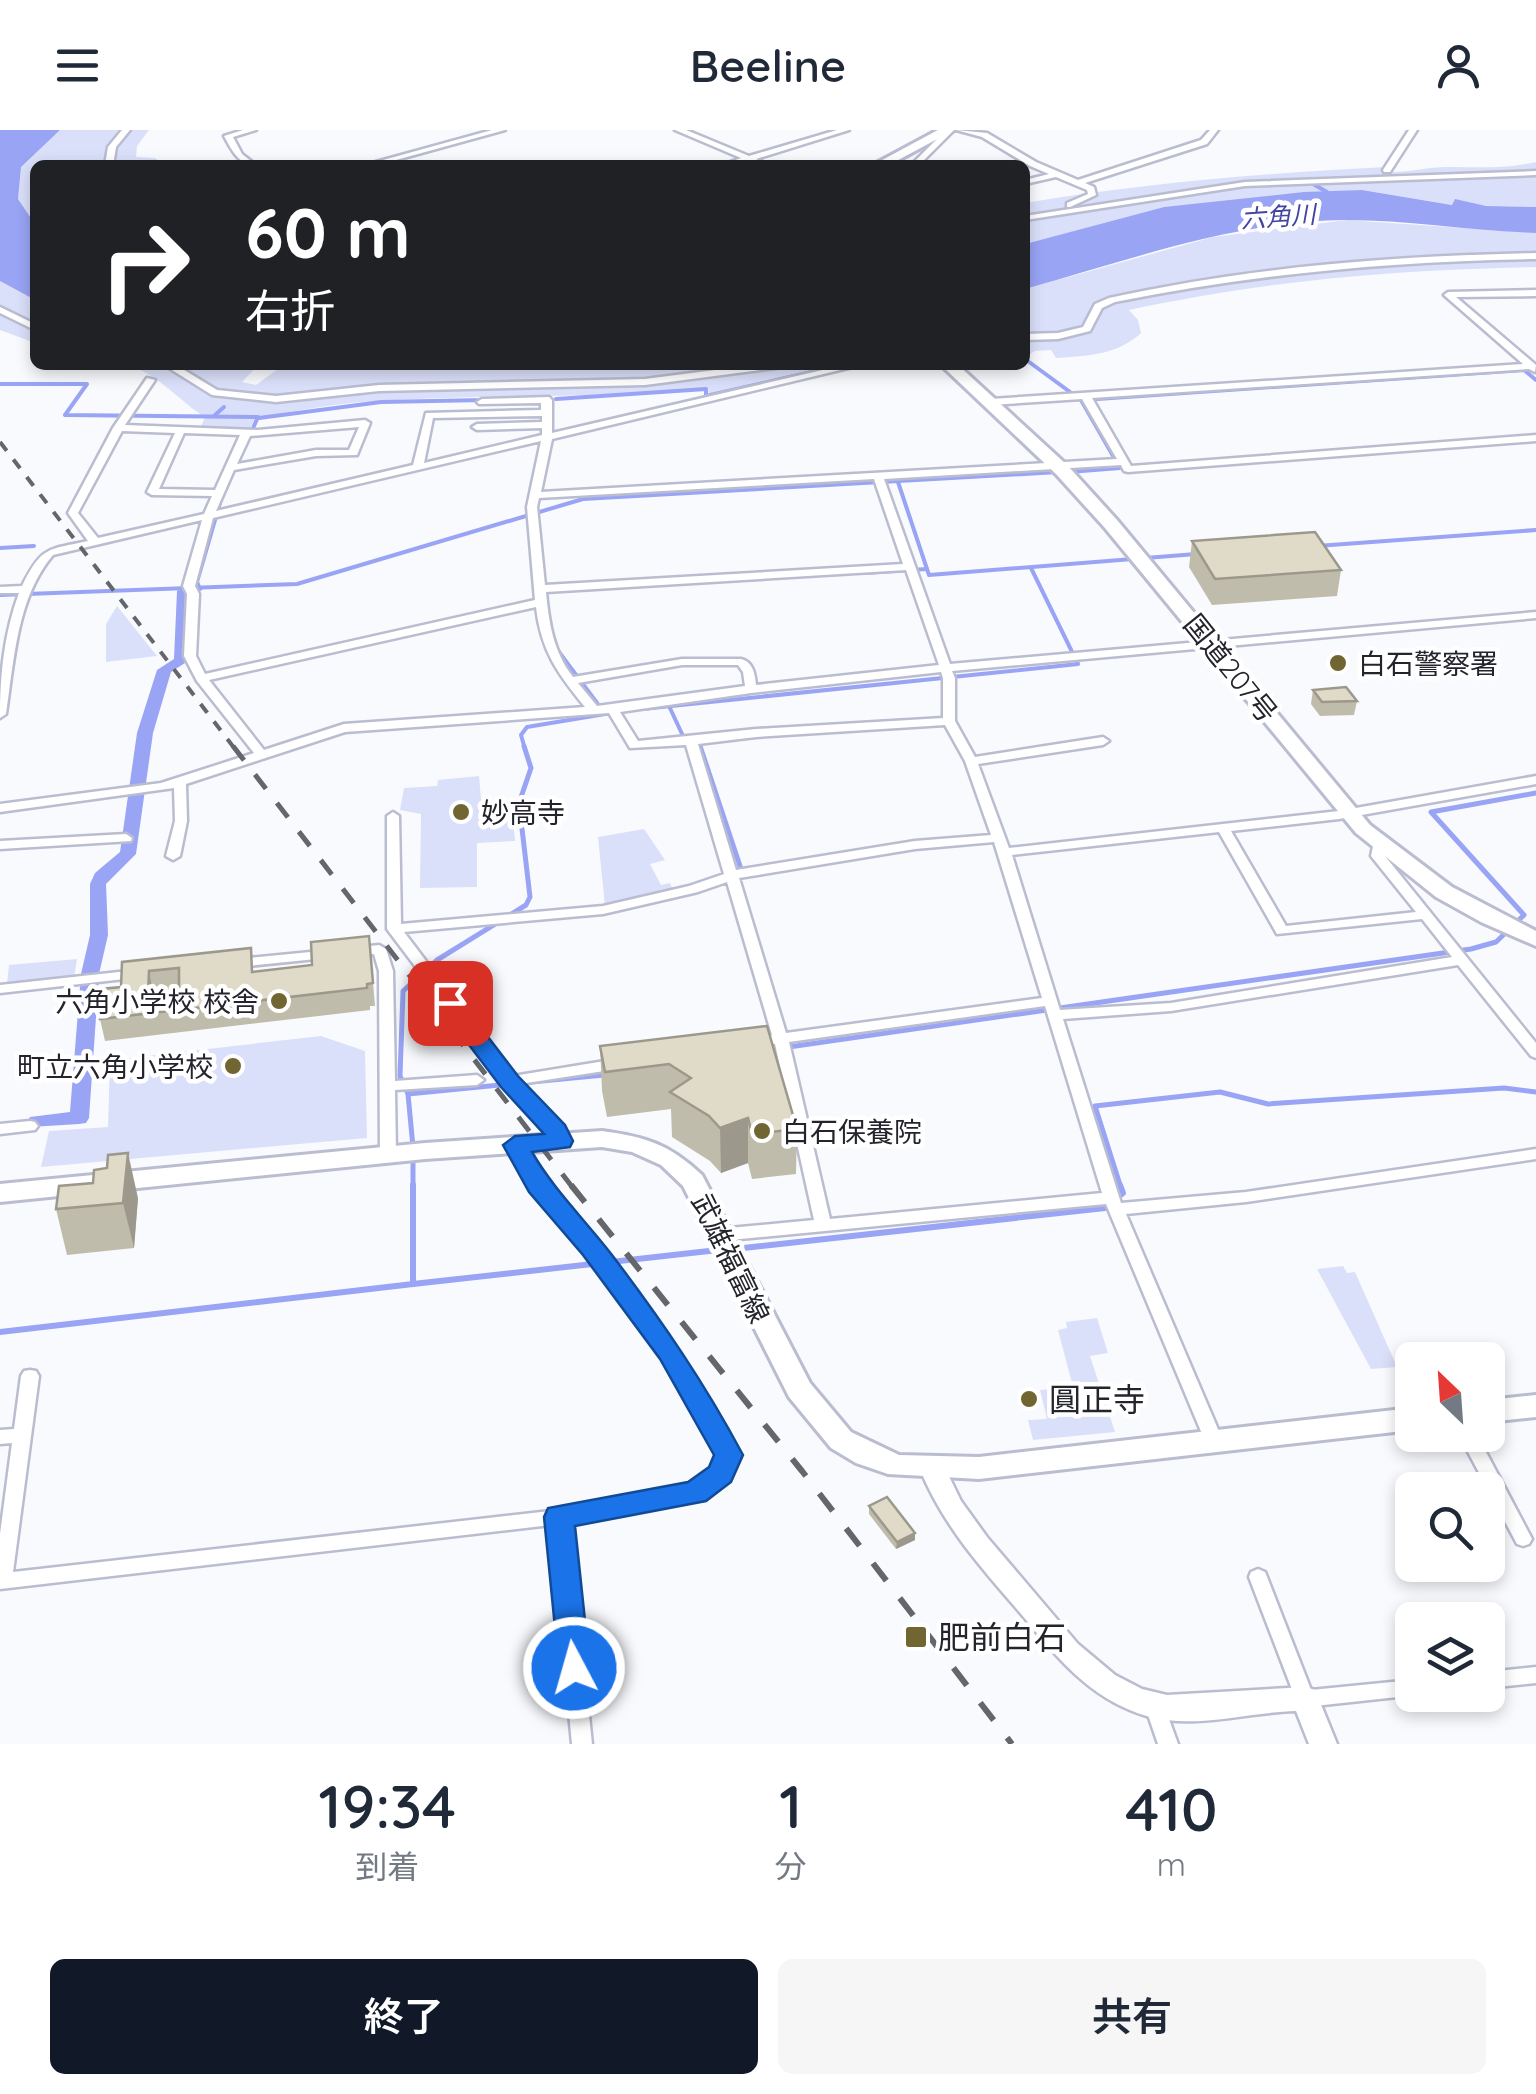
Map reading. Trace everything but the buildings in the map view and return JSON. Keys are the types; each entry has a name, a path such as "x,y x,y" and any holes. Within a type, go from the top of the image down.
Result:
{"main road":[{"path":"889,160 949,130"},
{"name":"国道207号","path":"955,370 1062,471 1214,646 1349,813 1380,844 1460,902 1519,932"},
{"name":"武雄福富線","path":"0,1193 561,1141 637,1144 670,1160 692,1181 799,1390 841,1440 866,1455 898,1466 979,1468 1395,1422"},
{"path":"1505,1409 1536,1406"},
{"path":"933,1469 953,1509 1077,1661 1118,1693 1156,1706 1305,1700 1323,1744"}],"street":[{"path":"110,160 112,147 126,130"},
{"path":"245,160 238,155 230,133 252,130"},
{"path":"398,160 501,130"},
{"path":"679,130 753,160"},
{"path":"742,160 845,130"},
{"path":"921,160 949,130"},
{"path":"960,130 984,135 1030,160"},
{"path":"1386,170 1413,130"},
{"path":"1078,182 1211,134"},
{"path":"1030,160 1091,189 1092,194 1055,212"},
{"path":"1495,177 1536,165"},
{"path":"1030,180 1052,172"},
{"path":"1030,217 1246,184 1357,177 1536,174"},
{"path":"1030,337 1076,333 1088,329 1098,306 1112,300 1209,280 1367,260 1536,256"},
{"path":"1534,369 1448,295 1536,293"},
{"path":"0,310 30,325"},
{"path":"991,402 1534,369"},
{"path":"177,370 215,393 276,398 380,388 645,382 737,370"},
{"path":"0,714 26,594 44,555 418,467 547,431 833,370"},
{"path":"94,542 72,513 118,428 150,380"},
{"path":"1080,396 1120,464 1128,469 1536,438"},
{"path":"482,402 547,404"},
{"path":"547,404 547,431 532,507 544,641 634,745 774,731 949,721"},
{"path":"418,467 429,415 547,404"},
{"path":"118,428 251,433 365,423 353,453 316,453 236,467"},
{"path":"477,427 547,431"},
{"path":"181,430 152,492 219,493"},
{"path":"251,433 219,493 191,590 190,656 201,678 260,754"},
{"path":"532,507 1120,464"},
{"path":"880,480 947,673 949,721 971,761 1002,845 1113,1203 1214,1442"},
{"path":"201,678 541,600 910,569"},
{"path":"0,590 26,594"},
{"path":"0,808 180,783 344,728 607,711 751,689 1536,616"},
{"path":"575,679 682,662 741,662 750,671 751,689"},
{"path":"696,740 738,876 823,1223"},
{"path":"971,761 1104,741"},
{"path":"394,929 603,910 738,876 914,846 1002,845 1224,830 1536,780"},
{"path":"172,856 181,821 180,783"},
{"path":"393,816 394,929 513,1085 561,1141"},
{"path":"1224,830 1282,931 1424,915"},
{"path":"0,845 126,838"},
{"path":"1380,844 1378,856 1536,1053"},
{"path":"213,966 379,949 386,971 391,1086 405,1154"},
{"path":"746,1044 1053,1008 1171,1008 1456,955"},
{"path":"0,988 158,972"},
{"path":"513,1085 634,1061"},
{"path":"391,1086 477,1080"},
{"path":"0,1129 30,1126"},
{"path":"30,1376 2,1581 559,1517 696,1493 721,1474 728,1455 670,1352 592,1248 538,1185 515,1145"},
{"path":"723,1243 823,1223 1246,1197 1536,1154"},
{"path":"0,1437 21,1435"},
{"path":"1477,1452 1523,1539"},
{"path":"559,1517 582,1744"},
{"path":"1258,1576 1305,1700 1395,1690"},
{"path":"1505,1678 1536,1675"},
{"path":"1156,1706 1168,1744"}],"shaded area":[{"path":"60,130 149,130 137,146 136,157 158,160 30,160 30,217 18,199 21,166"},
{"path":"1536,162 1536,207 1453,205 1362,190 1164,207 1030,243 1030,202 1250,176 1387,167 1398,172"},
{"path":"1347,220 1536,233 1536,267 1332,278 1232,291 1129,310 1138,320 1141,333 1112,350 1056,358 1051,350 1030,354 1030,288 1213,237"},
{"path":"0,281 30,297 30,341 0,330"},
{"path":"140,370 253,370 242,382 256,385 276,370 817,370 709,394 708,388 346,404 255,418 249,430 200,429 205,417"},
{"path":"117,606 157,656 106,662 106,624"},
{"name":"妙高寺","path":"479,776 481,799 516,801 512,808 515,841 477,843 477,887 420,888 421,814 400,810 404,788 437,786 438,780"},
{"path":"644,829 665,860 650,864 661,885 670,883 673,890 605,906 598,837"},
{"path":"77,959 74,978 7,984 9,965"},
{"path":"321,1036 365,1051 367,1138 41,1167 49,1131 108,1127 110,1060"},
{"path":"1343,1266 1347,1273 1355,1272 1395,1367 1371,1369 1317,1269"},
{"path":"1097,1318 1108,1353 1090,1356 1115,1432 1033,1440 1028,1420 1047,1419 1040,1390 1073,1387 1058,1330 1067,1328 1066,1322"}],"water":[{"path":"0,130 60,130 21,167 18,199 30,217 30,297 0,281"},
{"name":"六角川","path":"1362,190 1452,205 1455,199 1486,206 1536,207 1536,233 1369,220 1304,222 1183,244 1030,288 1030,243 1164,207"}],"waterway":[{"name":"六角川","path":"1313,184 1327,192"},
{"path":"1030,363 1081,400 1120,468 1069,472"},
{"path":"556,399 706,389 706,396 820,370"},
{"path":"1097,399 1524,370 1536,380"},
{"path":"0,384 87,384 65,415 258,417 231,477"},
{"path":"259,418 381,402 484,400"},
{"path":"215,415 224,407"},
{"path":"199,588 297,584 583,499 1058,472"},
{"path":"898,482 927,569"},
{"path":"199,588 197,582 222,496"},
{"path":"1317,546 1536,530"},
{"path":"0,548 34,546"},
{"path":"927,569 929,575 1196,554"},
{"path":"669,706 1078,664 1031,568"},
{"path":"863,573 927,569"},
{"path":"0,595 199,588"},
{"path":"37,1122 79,1118 90,974 99,935 98,884 128,854 145,733 164,670 181,661 184,591"},
{"path":"556,648 603,711"},
{"path":"642,709 669,706"},
{"path":"669,706 683,736 694,736 701,749"},
{"path":"525,749 521,735 527,727 611,713"},
{"path":"408,1094 400,1076 403,991 437,960 526,905 530,897 519,803 531,768 524,746"},
{"path":"701,749 742,872"},
{"path":"775,1049 1471,949 1496,942 1524,915 1431,812 1536,793"},
{"path":"766,1013 775,1049"},
{"path":"768,1050 775,1049"},
{"path":"408,1094 604,1075"},
{"path":"1120,1186 1095,1106 1220,1092 1268,1104 1504,1088 1536,1092"},
{"path":"408,1094 413,1147"},
{"path":"413,1158 413,1284"},
{"path":"734,1249 1105,1208 1123,1193 1120,1186"},
{"path":"413,1284 718,1250"},
{"path":"0,1332 413,1284"}],"railway":[{"path":"0,442 235,749"},
{"path":"233,746 573,1188"},
{"path":"571,1185 802,1471 1012,1744"}],"place":[{"name":"白石警察署","path":"1338,663"},
{"name":"妙高寺","path":"461,812"},
{"name":"六角小学校 校舎","path":"279,1001"},
{"name":"町立六角小学校","path":"233,1066"},
{"name":"白石保養院","path":"762,1131"},
{"name":"圓正寺","path":"1029,1399"},
{"name":"肥前白石","path":"916,1637"}],"route":[{"path":"450,1003 509,1081 556,1131 561,1141 515,1145 538,1185 592,1248 670,1352 728,1455 721,1474 696,1493 559,1517 574,1668"}]}
